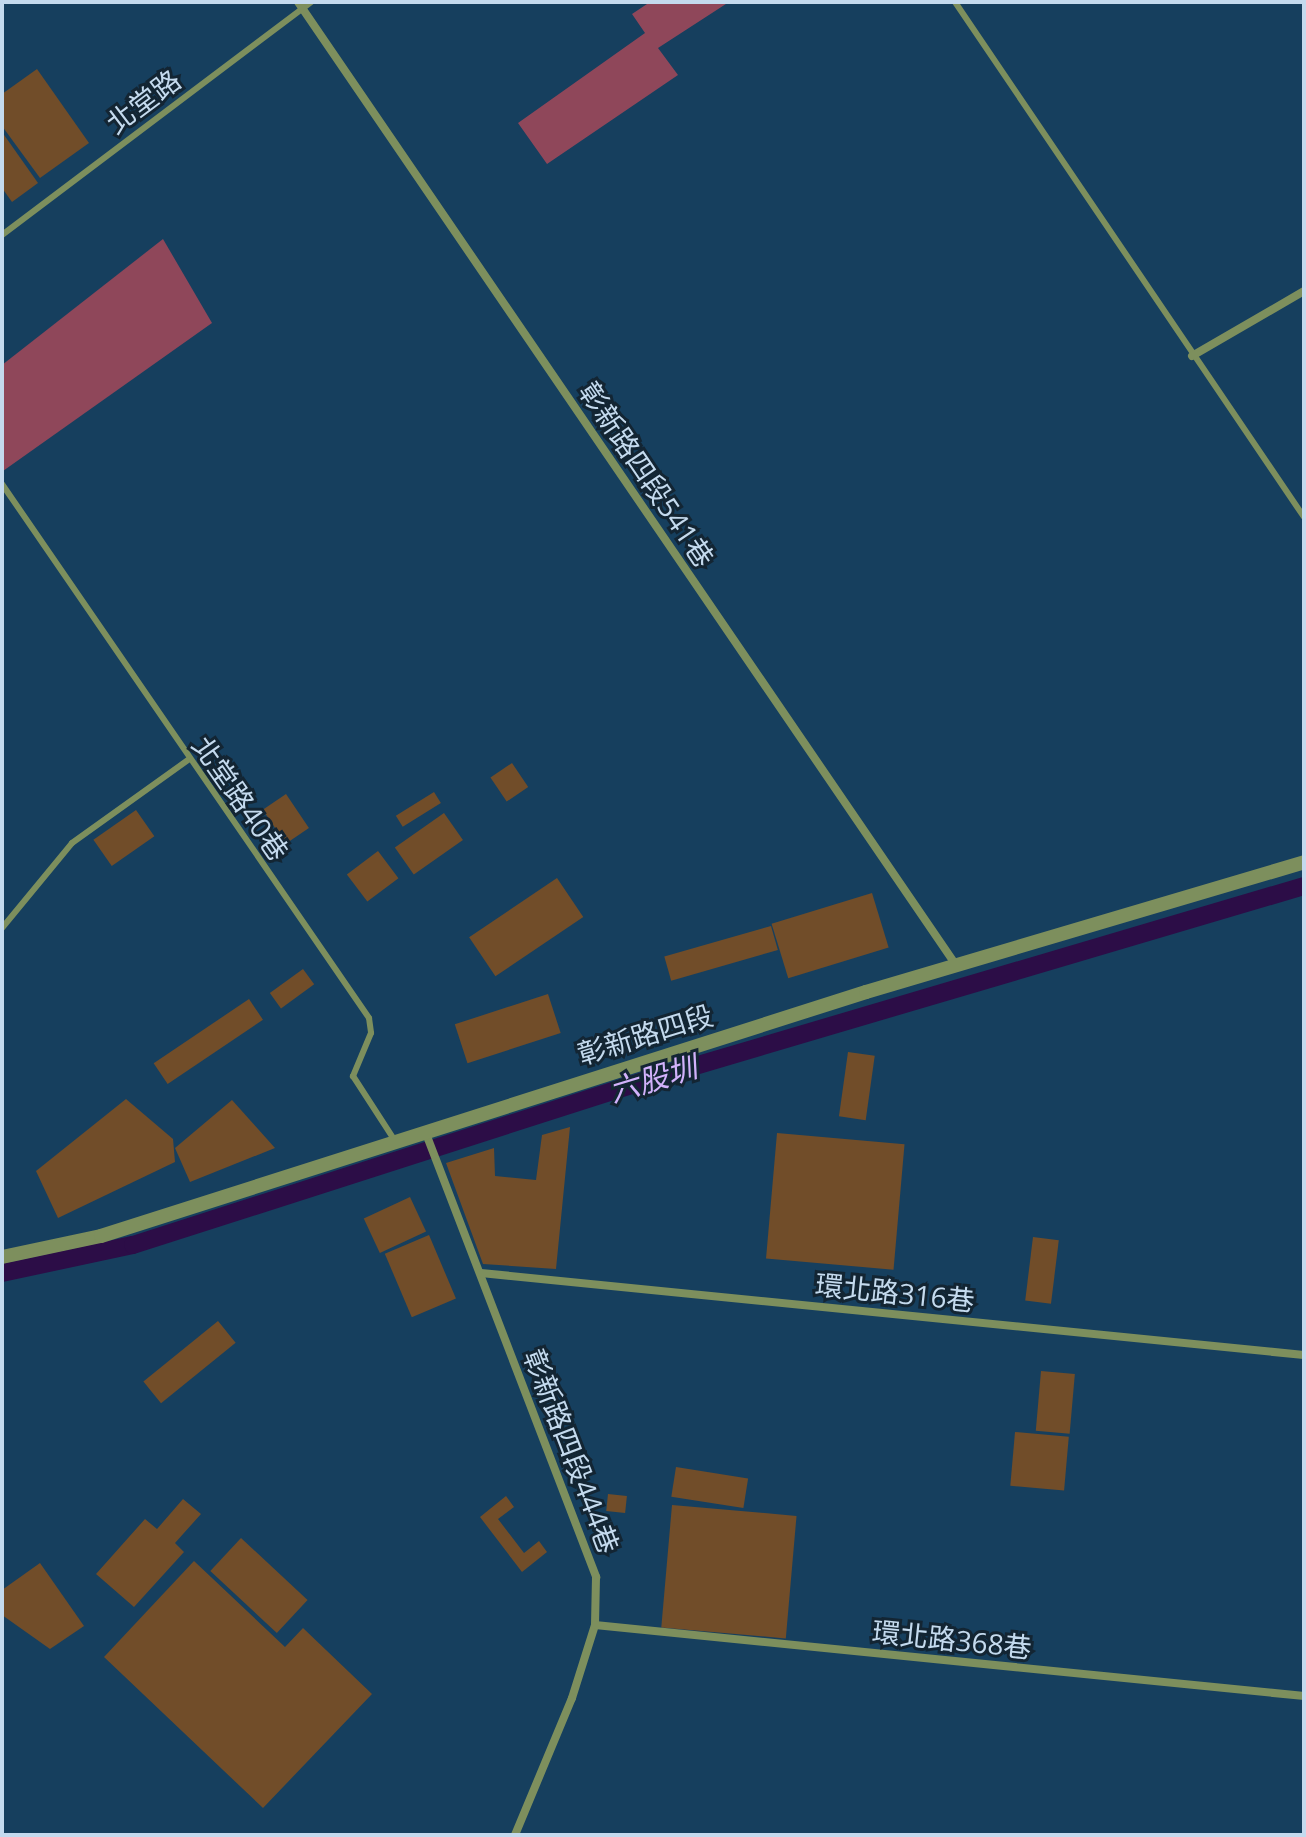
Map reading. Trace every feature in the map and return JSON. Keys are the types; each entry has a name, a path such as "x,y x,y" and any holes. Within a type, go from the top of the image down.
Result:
{"street":[{"name":"彰新路四段541巷","path":"300,5 956,965"},
{"path":"1192,356 1304,291"},
{"name":"彰新路四段","path":"2,1257 101,1236 956,965 1304,862"},
{"name":"彰新路四段444巷","path":"426,1131 596,1577 595,1625 515,1835"},
{"name":"環北路316巷","path":"481,1273 1304,1355"},
{"name":"環北路368巷","path":"595,1625 1304,1696"}],"lane":[{"name":"北堂路","path":"2,235 300,5 311,2"},
{"path":"955,2 1304,517"},
{"name":"北堂路40巷","path":"2,484 188,760 369,1018 371,1033 353,1076 395,1141"},
{"path":"2,928 72,843 188,760"}],"shaded area":[{"path":"650,2 729,2 658,48 678,75 547,164 518,123 645,33 632,14"},
{"path":"163,239 212,323 3,471 2,365"}],"building":[{"path":"37,69 89,143 40,178 2,126 2,94"},
{"path":"2,132 38,183 12,202 2,188"},
{"path":"512,763 528,787 507,802 490,778"},
{"path":"434,792 441,803 403,827 396,816"},
{"path":"286,794 309,828 286,844 263,810"},
{"path":"136,810 154,836 112,866 93,840"},
{"path":"444,813 463,840 414,874 395,847"},
{"path":"378,851 398,878 367,902 347,874"},
{"path":"557,878 583,917 495,976 469,937"},
{"path":"872,893 889,948 788,978 772,924"},
{"path":"771,926 778,950 671,981 664,957"},
{"path":"303,969 314,984 281,1008 270,993"},
{"path":"548,994 561,1033 467,1063 455,1024"},
{"path":"249,999 263,1020 168,1084 154,1063"},
{"path":"848,1052 875,1056 866,1120 839,1116"},
{"path":"126,1099 173,1139 175,1162 58,1218 36,1171"},
{"path":"232,1100 275,1148 190,1182 175,1148"},
{"path":"570,1127 556,1269 483,1264 446,1163 494,1148 495,1176 536,1180 542,1135"},
{"path":"777,1133 905,1144 894,1270 766,1259"},
{"path":"410,1197 426,1231 380,1253 364,1219"},
{"path":"429,1235 456,1299 412,1317 385,1254"},
{"path":"1033,1237 1059,1240 1051,1304 1025,1301"},
{"path":"218,1321 236,1343 161,1403 143,1381"},
{"path":"1041,1371 1075,1374 1070,1434 1036,1431"},
{"path":"1015,1432 1069,1437 1064,1491 1010,1486"},
{"path":"676,1467 748,1478 743,1508 671,1497"},
{"path":"608,1494 627,1496 625,1513 606,1511"},
{"path":"506,1496 514,1507 498,1519 524,1553 539,1541 547,1552 522,1572 480,1517"},
{"path":"183,1499 201,1514 175,1543 184,1552 134,1607 96,1574 145,1519 157,1529"},
{"path":"672,1505 797,1516 786,1638 661,1628"},
{"path":"241,1538 308,1600 277,1633 210,1571"},
{"path":"194,1561 285,1647 303,1628 372,1694 263,1808 104,1657"},
{"path":"40,1563 84,1626 50,1649 2,1615 2,1590"}],"waterway":[{"name":"六股圳","path":"2,1273 133,1245 644,1081 1304,886"}]}
